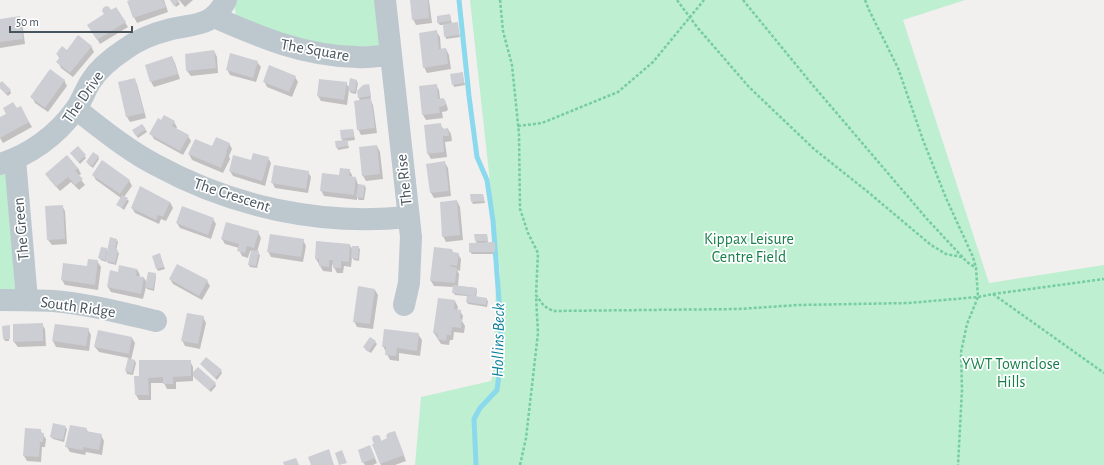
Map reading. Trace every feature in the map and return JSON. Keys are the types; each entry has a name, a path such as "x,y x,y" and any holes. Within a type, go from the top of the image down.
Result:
{"street":[{"path":"385,0 390,55"},
{"name":"The Square","path":"220,9 272,42 315,53 359,58 390,55"},
{"name":"The Drive","path":"8,161 34,149 51,137 76,109 91,81 99,71 126,48 158,33 204,23 220,9"},
{"name":"The Rise","path":"390,55 411,237 411,260 404,305"},
{"name":"The Crescent","path":"76,109 126,147 155,165 185,180 236,199 282,212 316,217 384,219 408,217"},
{"name":"The Green","path":"8,161 27,300"},
{"name":"South Ridge","path":"0,300 52,301 80,304 156,321"}],"path":[{"path":"500,0 503,32 512,66 518,126 520,209 528,233 538,253 536,295 538,333 526,438 520,465"},
{"path":"677,0 749,87 814,149 868,192 931,246 946,254 962,257"},
{"path":"518,126 542,123 618,92 653,62 704,0"},
{"path":"743,0 811,83 927,219 962,257 976,268"},
{"path":"865,0 898,68 923,140 946,198 973,256 976,268 978,297 967,324 961,352 962,390 958,465"},
{"path":"536,295 544,306 553,311 739,309 798,305 909,304 978,297 1104,279"},
{"path":"993,294 1104,372"}],"green space":[{"path":"234,0 380,0 383,40 377,47 302,44 236,15"},
{"name":"Kippax Leisure Centre Field","path":"470,0 965,0 903,20 989,283 1104,265 1104,465 415,465 421,397 491,381 493,374 496,286 500,286 500,273"},
{"path":"0,173 7,175 15,289 12,292 0,294"}],"building":[{"path":"163,0 166,7 133,18 127,1"},
{"path":"170,0 178,0 179,1 174,6"},
{"path":"410,0 428,0 429,18 412,20"},
{"path":"106,6 111,10 116,7 126,22 97,40 87,25 104,14 102,11"},
{"path":"450,14 451,21 437,23 437,16"},
{"path":"20,16 23,39 0,42 0,19"},
{"path":"458,22 459,35 444,37 443,24"},
{"path":"437,30 439,49 446,48 448,64 423,68 419,33"},
{"path":"78,35 92,46 70,73 56,62 60,57 56,54 62,46 67,50"},
{"path":"214,50 216,68 186,71 185,54"},
{"path":"230,53 258,61 253,78 226,70"},
{"path":"172,56 178,74 150,82 145,65"},
{"path":"269,65 296,76 289,92 263,82"},
{"path":"50,69 65,80 45,108 30,97"},
{"path":"463,72 464,83 452,85 450,74"},
{"path":"135,78 144,113 126,117 118,82"},
{"path":"350,78 357,80 355,92 348,91"},
{"path":"319,79 347,82 344,100 317,96"},
{"path":"2,81 11,90 6,94 0,88 0,83"},
{"path":"369,84 371,96 358,98 357,91 363,85"},
{"path":"437,84 438,99 443,98 446,103 444,106 439,107 440,113 422,115 419,86"},
{"path":"371,98 375,128 357,130 354,101"},
{"path":"13,102 17,108 21,106 29,122 0,138 0,117 6,114 3,108"},
{"path":"164,115 175,121 172,126 189,135 180,151 149,134 158,118 161,120"},
{"path":"441,123 442,129 448,128 449,136 443,136 444,152 427,154 424,125"},
{"path":"142,124 146,129 136,136 132,130"},
{"path":"353,129 354,137 341,139 340,130"},
{"path":"216,137 230,143 221,168 188,154 195,139 212,146"},
{"path":"348,140 348,146 336,148 335,141"},
{"path":"377,145 380,174 362,176 359,147"},
{"path":"78,146 86,155 78,162 70,153"},
{"path":"93,152 99,156 92,166 86,162"},
{"path":"253,153 269,157 262,181 229,171 233,155 251,160"},
{"path":"67,155 78,168 75,171 83,179 75,185 68,177 56,187 45,174"},
{"path":"102,160 130,180 120,194 92,175"},
{"path":"445,161 449,191 430,193 426,164"},
{"path":"274,165 309,171 306,189 271,183"},
{"path":"340,168 350,169 349,176 356,177 354,195 320,191 322,173 339,175"},
{"path":"358,184 365,185 363,198 356,197"},
{"path":"140,186 170,202 163,217 158,215 156,220 131,208"},
{"path":"470,194 483,194 484,201 471,202"},
{"path":"122,195 128,198 122,208 116,205"},
{"path":"457,200 460,235 442,237 440,202"},
{"path":"63,205 65,239 47,240 45,206"},
{"path":"182,206 214,218 208,235 176,223"},
{"path":"226,222 259,231 254,248 247,246 245,253 237,251 239,244 221,239"},
{"path":"270,234 304,239 301,257 267,252"},
{"path":"474,234 487,234 488,241 475,241"},
{"path":"110,237 117,239 115,249 118,250 115,263 105,261"},
{"path":"316,241 350,244 349,262 341,261 341,268 333,268 332,260 329,260 329,267 319,266 319,259 315,259"},
{"path":"495,242 495,252 469,252 469,243"},
{"path":"352,246 359,246 358,259 351,258"},
{"path":"101,247 107,248 105,260 98,258"},
{"path":"434,247 452,249 452,252 459,253 457,266 450,266 457,268 455,283 430,281"},
{"path":"251,250 259,251 256,266 248,265"},
{"path":"160,253 164,267 156,269 152,256"},
{"path":"88,259 98,260 95,285 61,280 63,263 87,266"},
{"path":"177,264 208,280 199,296 169,279"},
{"path":"119,265 137,269 136,276 144,277 141,294 107,287 110,270 118,272"},
{"path":"148,272 156,273 153,289 145,287"},
{"path":"453,285 477,288 475,296 452,293"},
{"path":"358,286 375,289 370,324 353,322"},
{"path":"467,295 487,298 486,305 466,302"},
{"path":"438,298 455,300 454,309 461,310 461,328 452,327 451,335 447,335 446,341 437,339 438,334 433,333"},
{"path":"187,313 204,316 198,344 181,341"},
{"path":"43,323 43,341 13,342 13,324"},
{"path":"55,324 89,328 86,346 52,341"},
{"path":"10,325 10,339 3,339 2,326"},
{"path":"384,329 419,333 417,351 397,348 396,356 385,355 386,347 382,347"},
{"path":"98,330 132,337 129,354 94,347"},
{"path":"370,337 376,341 369,351 363,347"},
{"path":"206,357 222,370 215,378 200,364"},
{"path":"128,358 135,360 132,373 125,371"},
{"path":"139,360 191,360 191,376 173,377 173,384 163,384 163,377 148,378 149,395 135,395 134,376 139,376"},
{"path":"198,367 216,383 209,390 193,376 193,372"},
{"path":"53,423 66,426 63,440 50,437"},
{"path":"70,425 87,428 86,431 102,434 99,450 83,447 83,450 65,447"},
{"path":"25,428 41,429 41,433 44,433 43,442 40,442 39,457 23,456"},
{"path":"395,431 404,455 380,464 372,444 374,444 372,439 373,436 380,436 381,441 387,438 386,436 388,433"},
{"path":"370,445 375,458 362,463 358,450"},
{"path":"329,449 334,465 311,465 308,457"},
{"path":"342,450 347,463 339,465 335,453"},
{"path":"296,458 299,465 284,465 283,462"}],"waterway":[{"name":"Hollins Beck","path":"459,0 477,157 487,180 493,221 501,327 500,367 497,390 480,408 474,419 476,465"}],"park label":[{"name":"YWT Townclose Hills","path":"1011,373"}]}
